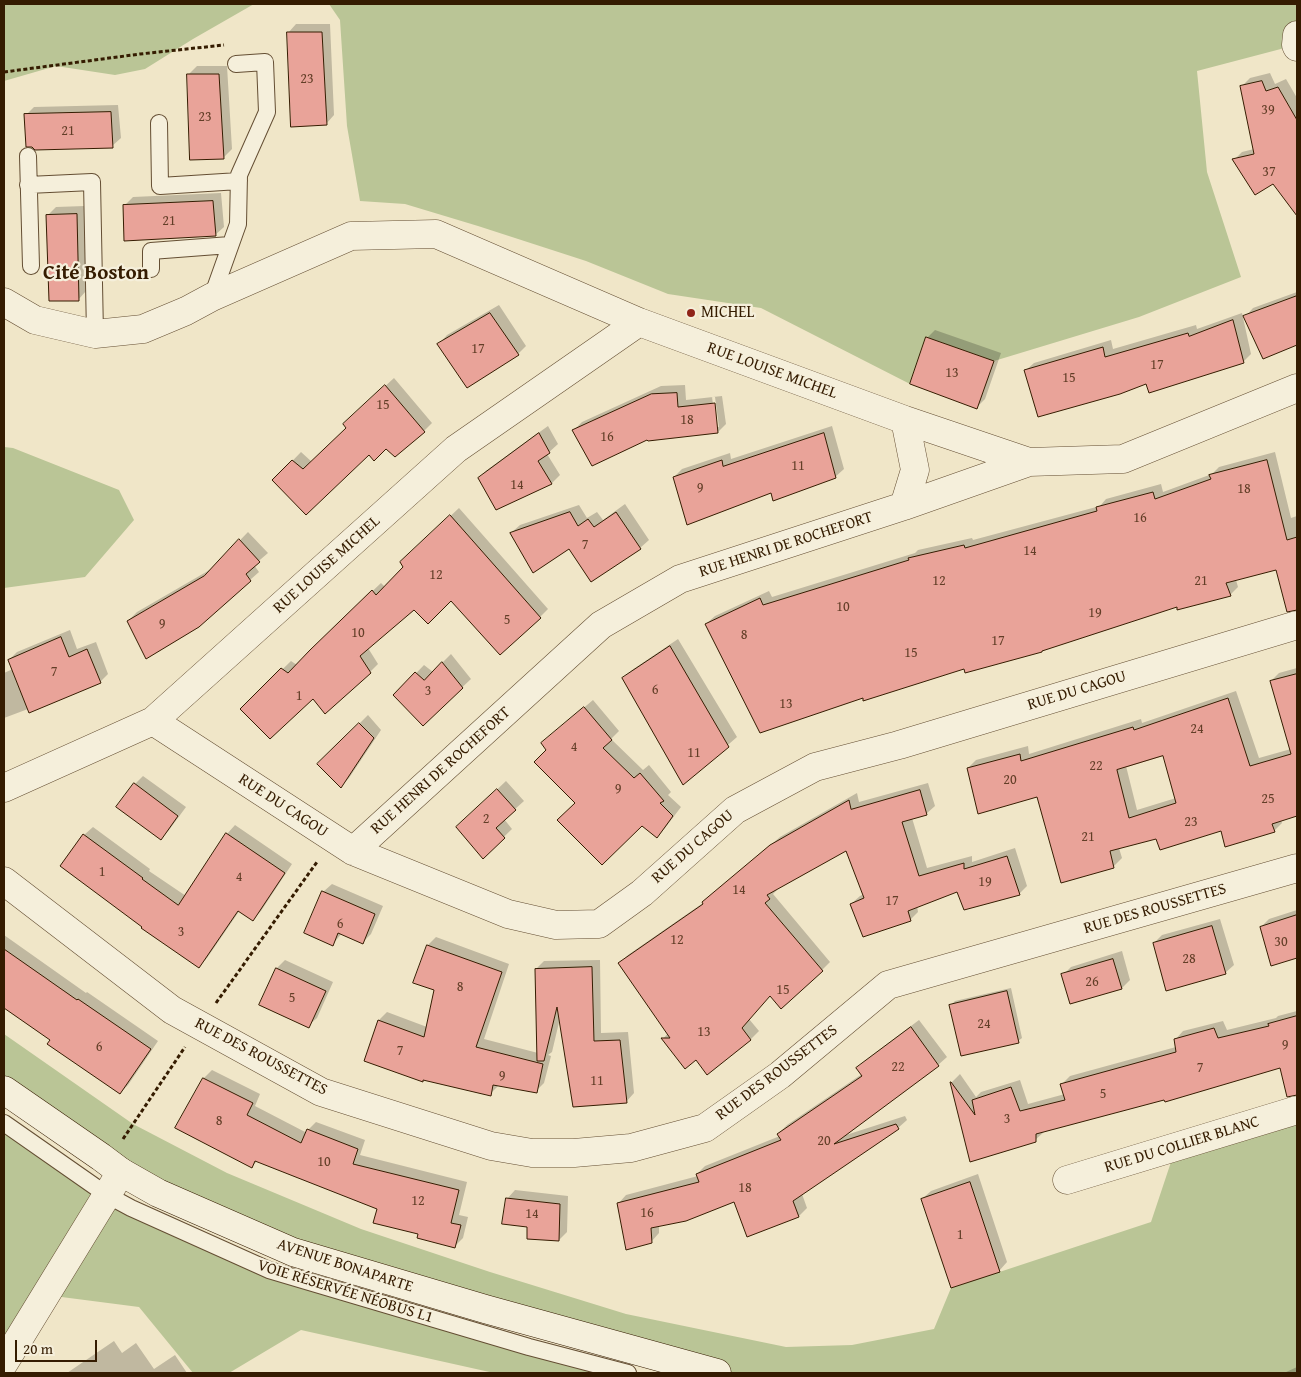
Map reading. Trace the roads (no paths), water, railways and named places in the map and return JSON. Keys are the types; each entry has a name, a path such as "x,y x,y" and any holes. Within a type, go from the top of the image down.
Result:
{"street":[{"path":"1297,35 1297,47"},
{"name":"RUE LOUISE MICHEL","path":"4,302 35,320 95,334 143,330 212,297 351,236 436,234 639,322 905,420 1029,462"},
{"name":"RUE LOUISE MICHEL","path":"4,788 153,721 456,449 639,322"},
{"name":"RUE HENRI DE ROCHEFORT","path":"343,845 601,625 680,579 904,506 1029,462 1123,459 1297,388"},
{"path":"904,506 915,470 905,420"},
{"name":"RUE DU CAGOU","path":"153,721 343,845 508,914 556,926 599,924 642,893 735,810 815,766 899,745 1297,625"},
{"name":"RUE DES ROUSSETTES","path":"4,881 172,1010 321,1092 491,1146 532,1153 574,1153 631,1148 705,1128 780,1075 888,985 1297,868"},
{"name":"AVENUE BONAPARTE","path":"4,1090 114,1167 158,1193 293,1252 476,1307 717,1373"},
{"name":"RUE DU COLLIER BLANC","path":"1067,1180 1297,1110"},
{"path":"4,1364 107,1195 114,1167"}],"lane":[{"path":"212,297 238,224 239,175 267,112 265,62 236,64"},
{"path":"159,123 160,186 239,181"},
{"path":"28,156 31,266"},
{"path":"28,185 92,182 95,334"},
{"path":"151,268 151,251 230,245"},
{"name":"VOIE RÉSERVÉE NÉOBUS L1","path":"4,1123 107,1195 139,1212 269,1270 529,1347 628,1373"}],"place":[{"name":"MICHEL","path":"691,313"}],"district":[{"name":"Cité Boston","path":"96,274"}]}
